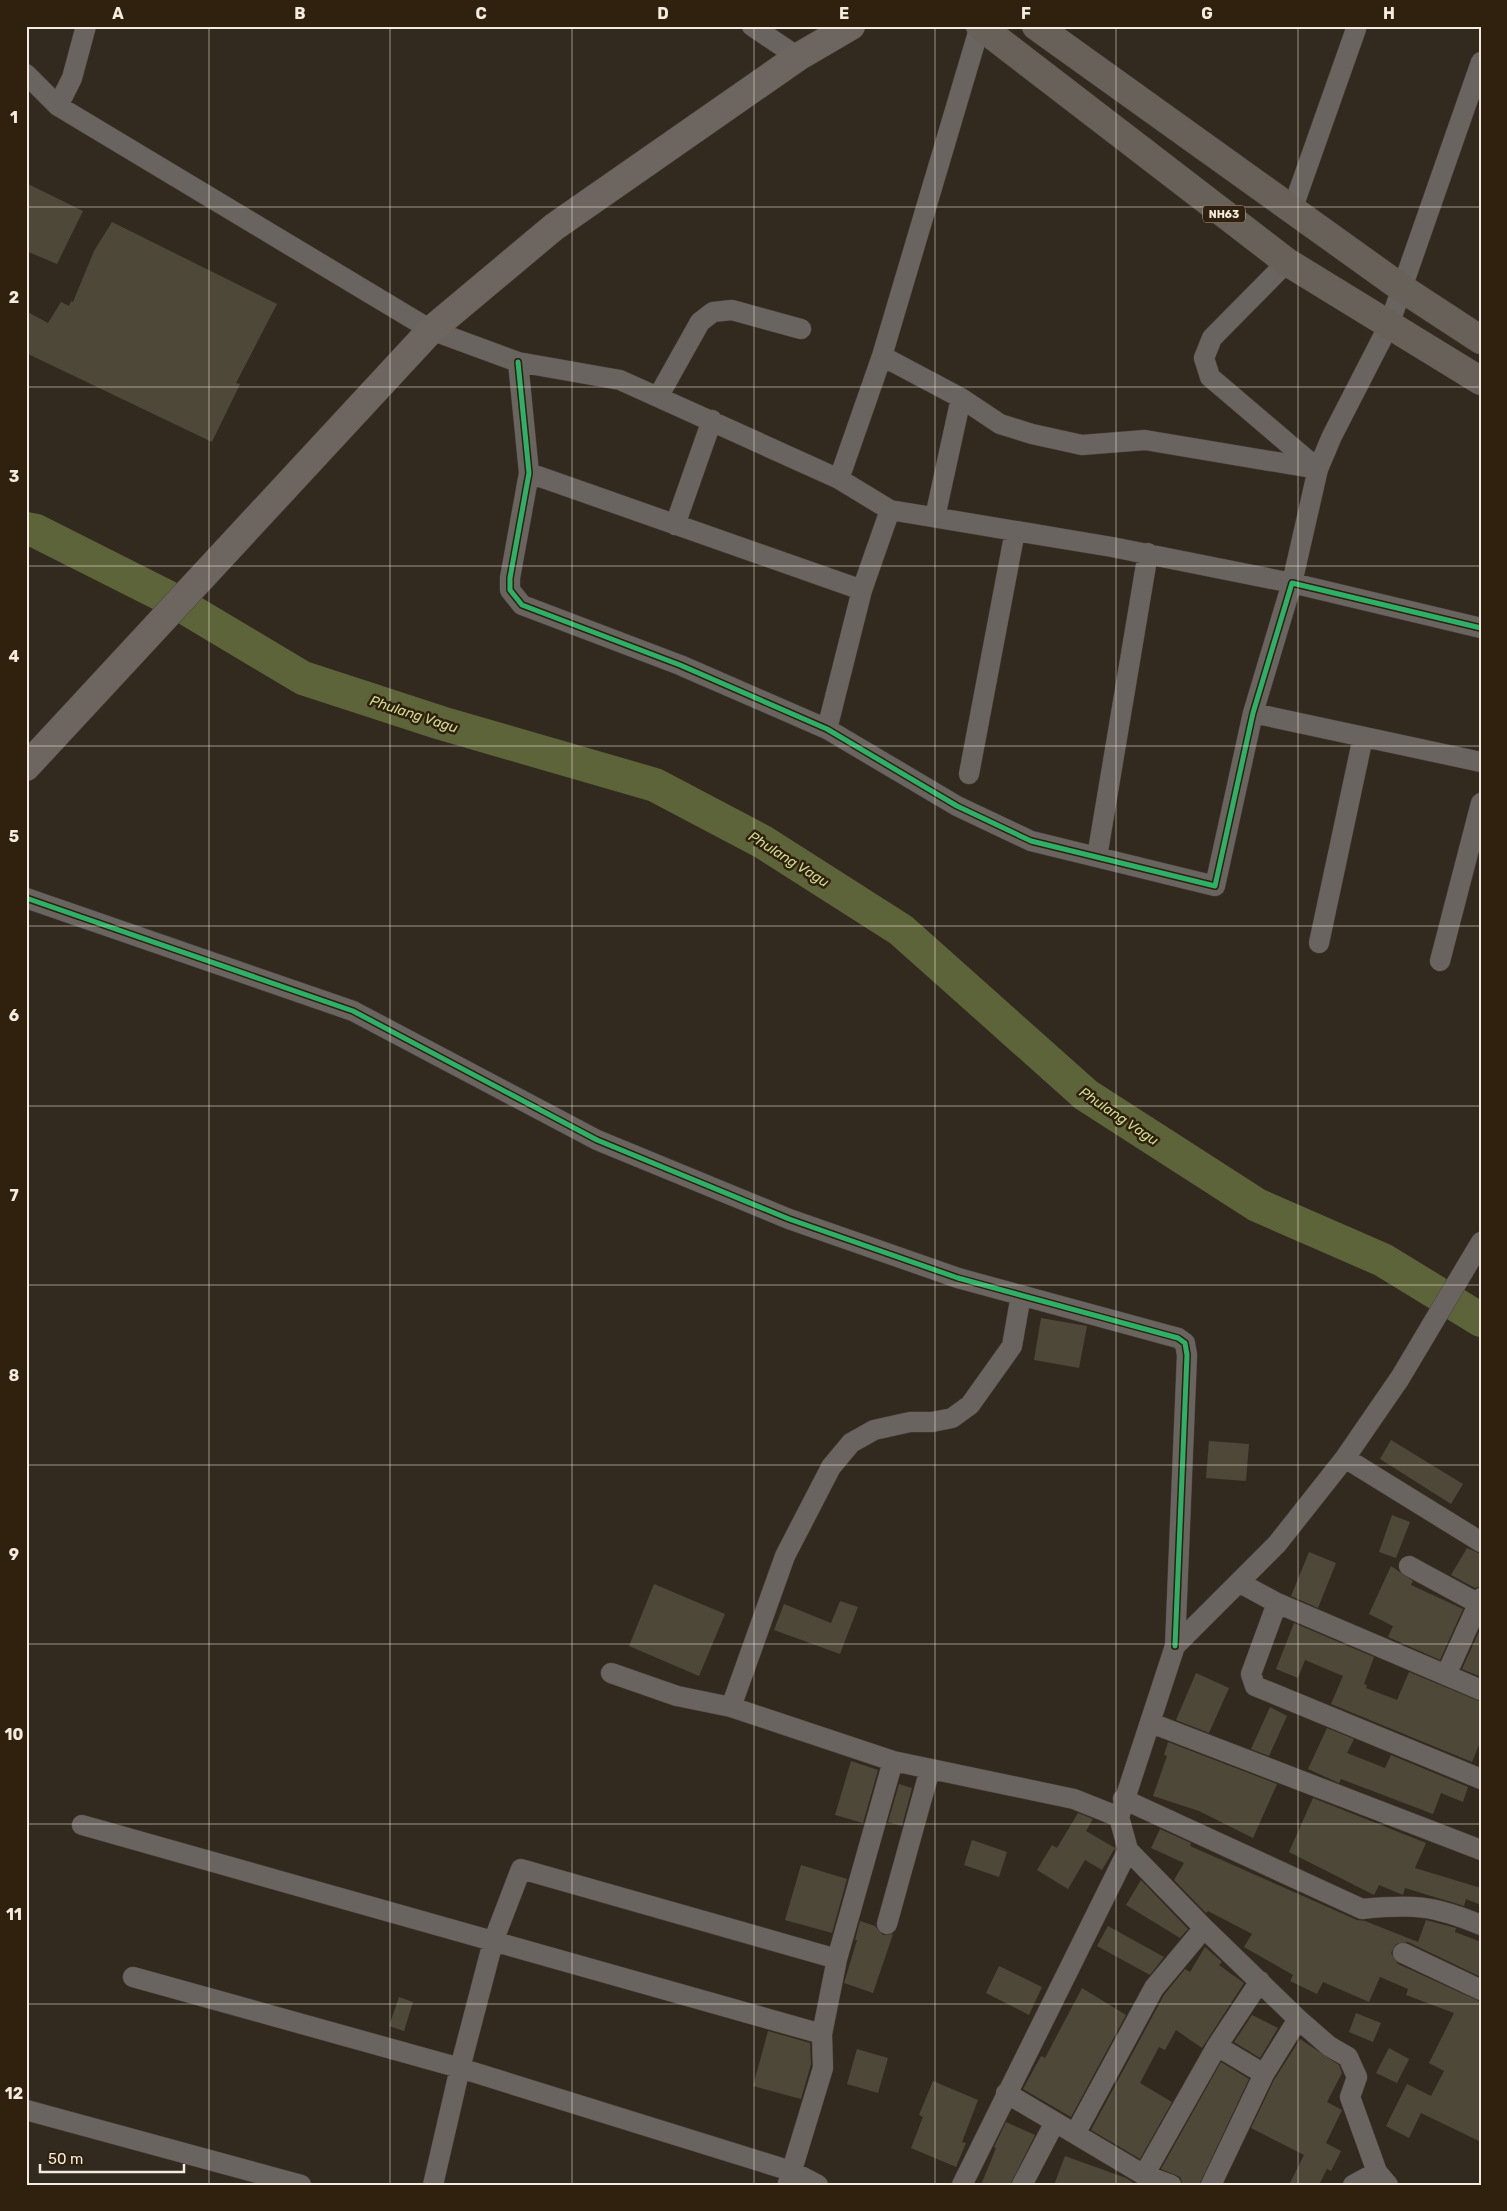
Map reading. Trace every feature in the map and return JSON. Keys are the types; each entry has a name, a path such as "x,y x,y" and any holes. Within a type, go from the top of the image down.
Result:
{"highway":[{"name":"NH63","path":"980,26 1287,262 1481,381"},
{"path":"1036,26 1403,289 1481,340"}],"street":[{"path":"58,106 72,78 86,26"},
{"path":"752,26 798,57"},
{"path":"26,767 237,542 431,330 554,227 798,57 851,26"},
{"path":"839,479 882,356 980,26"},
{"path":"1292,210 1356,29"},
{"path":"518,362 529,473 510,578 510,590 522,605 680,664 827,729 957,806 1031,841 1215,886 1254,713 1292,583 1318,469 1332,436 1389,325 1481,62"},
{"path":"26,74 58,106 431,330 518,362 620,380 839,479 890,510 1148,554 1292,583 1481,628"},
{"path":"1287,262 1212,338 1204,358 1210,376 1318,469"},
{"path":"658,397 700,322 713,312 732,310 801,329"},
{"path":"882,356 962,398 1000,424 1032,434 1082,445 1145,440 1318,469"},
{"path":"935,518 962,398"},
{"path":"675,525 712,420"},
{"path":"529,473 862,590"},
{"path":"827,729 862,590 890,510"},
{"path":"969,774 1015,531"},
{"path":"1097,858 1148,554"},
{"path":"1254,713 1481,762"},
{"path":"1319,943 1363,737"},
{"path":"1440,961 1481,804"},
{"path":"26,898 353,1011 597,1140 789,1219 958,1278 1178,1338 1185,1343 1187,1355 1175,1646 1151,1723 1121,1808 1128,1850 1204,1928 1298,2019 1329,2046 1348,2057 1357,2077 1350,2097 1383,2178 1352,2185"},
{"path":"1175,1646 1277,1544 1345,1458 1400,1378 1481,1242"},
{"path":"731,1707 785,1556 831,1467 852,1443 874,1430 910,1422 932,1422 952,1418 970,1405 1012,1346 1022,1296"},
{"path":"1345,1458 1481,1542"},
{"path":"1409,1566 1480,1602 1446,1675"},
{"path":"1240,1583 1277,1603 1481,1690"},
{"path":"1277,1603 1251,1674 1255,1686 1481,1779"},
{"path":"610,1673 676,1696 731,1707 893,1761 1121,1808 1362,1909 1403,1905 1427,1906 1481,1925"},
{"path":"1151,1723 1481,1850"},
{"path":"789,2178 823,2068 822,2034 837,1959 893,1761"},
{"path":"886,1924 930,1769"},
{"path":"82,1825 822,2034"},
{"path":"962,2185 1128,1850"},
{"path":"433,2185 460,2068 493,1942 521,1869 837,1959"},
{"path":"1075,2134 1154,1988 1204,1928"},
{"path":"1403,1953 1481,1990"},
{"path":"133,1977 460,2068 789,2178 818,2185"},
{"path":"1144,2175 1217,2046 1260,1981"},
{"path":"1211,2185 1264,2074 1298,2019"},
{"path":"1217,2046 1264,2074"},
{"path":"1006,2093 1144,2175 1171,2185"},
{"path":"26,2110 301,2185"},
{"path":"1022,2185 1055,2122"}],"building":[{"path":"26,183 83,211 57,264 26,251"},
{"path":"112,222 277,304 236,383 240,384 212,442 26,353 26,311 48,323 61,302 69,306 71,301 73,302 94,251"},
{"path":"1041,1318 1087,1326 1079,1368 1034,1360"},
{"path":"1391,1440 1463,1484 1451,1504 1380,1459"},
{"path":"1209,1441 1249,1444 1246,1481 1206,1478"},
{"path":"1392,1515 1410,1522 1396,1558 1379,1552"},
{"path":"1467,1548 1481,1554 1481,1586 1475,1588 1451,1575"},
{"path":"1309,1552 1336,1563 1318,1608 1291,1596"},
{"path":"1391,1566 1413,1581 1411,1585 1463,1609 1440,1660 1388,1637 1393,1626 1369,1614"},
{"path":"654,1584 725,1614 699,1676 629,1646"},
{"path":"840,1601 858,1607 840,1654 774,1630 784,1604 831,1623"},
{"path":"1294,1623 1374,1657 1364,1684 1367,1685 1366,1688 1397,1700 1409,1672 1481,1702 1481,1740 1472,1762 1331,1704 1343,1676 1305,1660 1298,1678 1276,1669"},
{"path":"1481,1627 1481,1677 1462,1669"},
{"path":"1196,1673 1229,1688 1209,1733 1176,1720"},
{"path":"1270,1707 1287,1716 1269,1756 1251,1749"},
{"path":"1327,1728 1354,1739 1347,1753 1385,1768 1391,1755 1468,1787 1463,1802 1441,1793 1433,1814 1341,1779 1339,1783 1308,1769"},
{"path":"1168,1742 1277,1784 1253,1838 1199,1811 1153,1796 1167,1756 1164,1755"},
{"path":"851,1761 878,1770 863,1823 835,1815"},
{"path":"899,1784 912,1788 902,1826 888,1822"},
{"path":"1313,1798 1426,1843 1415,1868 1481,1888 1481,1905 1466,1899 1464,1906 1405,1888 1403,1895 1379,1885 1374,1895 1289,1852"},
{"path":"1078,1813 1093,1819 1086,1831 1115,1848 1102,1870 1085,1860 1068,1889 1037,1870 1052,1845 1057,1848"},
{"path":"1160,1829 1191,1843 1190,1846 1357,1920 1365,1921 1418,1942 1426,1920 1456,1928 1455,1932 1481,1942 1481,1977 1408,1942 1396,1944 1391,1953 1398,1964 1481,2002 1481,2142 1421,2113 1409,2138 1386,2126 1407,2084 1431,2096 1444,2071 1429,2063 1454,2013 1406,1995 1408,1989 1380,1977 1369,2002 1323,1982 1317,1994 1290,1981 1293,1975 1244,1947 1252,1934 1208,1911 1206,1913 1174,1880 1184,1863 1151,1848"},
{"path":"972,1840 1007,1852 999,1877 964,1865"},
{"path":"801,1865 847,1879 832,1933 785,1920"},
{"path":"1141,1880 1188,1929 1180,1938 1126,1905"},
{"path":"860,1921 875,1926 883,1935 893,1934 873,1993 844,1983 857,1940 855,1940"},
{"path":"1108,1926 1164,1957 1150,1975 1097,1946"},
{"path":"1205,1947 1222,1962 1219,1965 1244,1983 1202,2048 1176,2030 1165,2050 1159,2047 1140,2083 1172,2102 1140,2159 1091,2130 1164,1995 1185,1969 1190,1972"},
{"path":"999,1966 1042,1987 1029,2015 986,1993"},
{"path":"1082,1988 1126,2015 1071,2117 1023,2089 1041,2056 1045,2058"},
{"path":"399,1997 413,2002 404,2031 389,2026"},
{"path":"1356,2013 1381,2023 1373,2042 1349,2032"},
{"path":"1252,2015 1278,2028 1260,2058 1234,2042"},
{"path":"768,2031 810,2043 811,2064 801,2099 753,2086"},
{"path":"1300,2039 1339,2065 1342,2073 1327,2102 1342,2110 1326,2143 1341,2151 1331,2171 1327,2169 1319,2185 1289,2185 1304,2155 1251,2128 1274,2080"},
{"path":"1389,2048 1409,2059 1397,2083 1376,2073"},
{"path":"857,2049 888,2058 878,2093 847,2084"},
{"path":"1221,2062 1249,2079 1199,2185 1183,2185 1180,2177 1161,2169"},
{"path":"933,2081 978,2100 962,2142 966,2143 956,2167 911,2148 923,2117 919,2115"},
{"path":"1006,2122 1035,2135 1010,2185 981,2185 996,2148 994,2147"},
{"path":"1065,2156 1126,2178 1137,2185 1054,2185"}],"waterway":[{"name":"Phulang Vagu","path":"26,529 36,531 169,598 303,678 441,723 655,785 763,842 901,930 1086,1095 1257,1205 1383,1260 1481,1320"}],"cycle path":[{"path":"518,362 529,473 510,578 510,590 522,605 680,665 827,729 957,806 1031,841 1215,886 1253,713 1292,583 1481,628"},
{"path":"26,898 353,1011 597,1140 789,1219 958,1278 1178,1338 1185,1343 1187,1355 1175,1646"}]}
